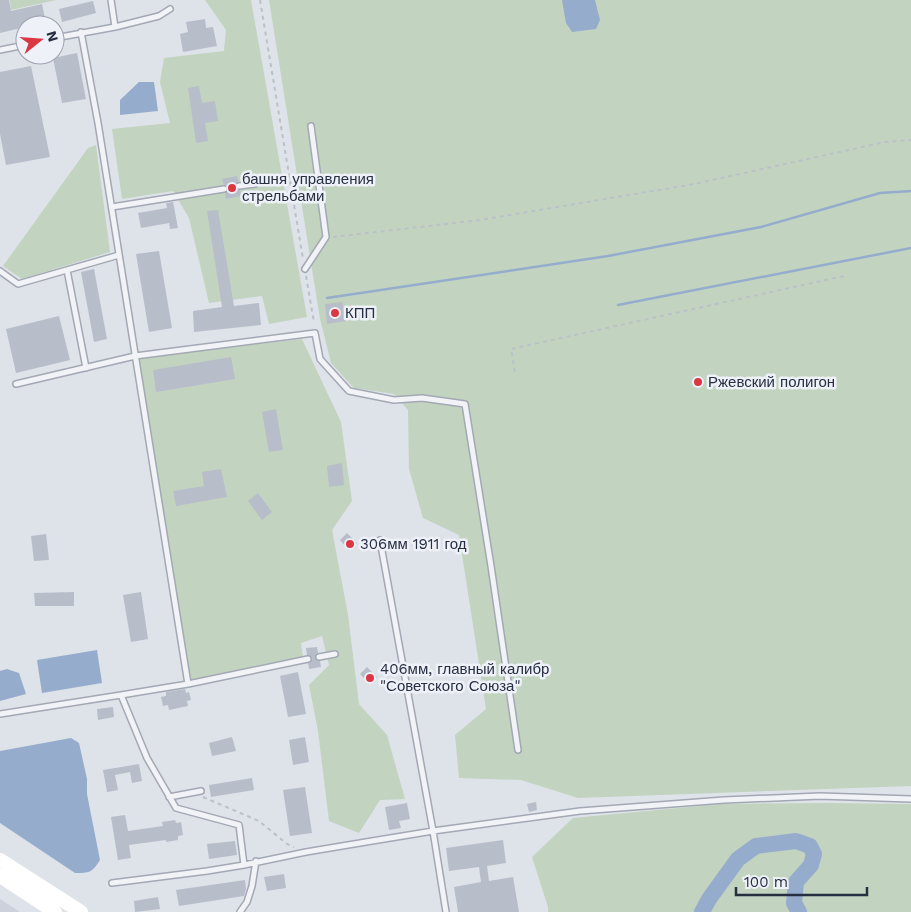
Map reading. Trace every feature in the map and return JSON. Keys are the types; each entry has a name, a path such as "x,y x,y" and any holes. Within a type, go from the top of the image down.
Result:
{"main road":[{"path":"0,860 81,912"},
{"path":"0,876 55,912"}],"lane":[{"path":"111,0 115,27"},
{"path":"65,36 115,27 159,16 170,9"},
{"path":"82,32 112,207 188,684"},
{"path":"0,50 15,47"},
{"path":"305,269 326,237 311,126"},
{"path":"239,186 255,184"},
{"path":"112,207 224,189"},
{"path":"0,271 18,284 119,256"},
{"path":"67,270 86,368"},
{"path":"16,384 135,356 315,334 320,360 349,391 394,400 422,398 465,404 492,566 518,750"},
{"path":"380,540 446,912"},
{"path":"319,657 335,654"},
{"path":"0,714 188,684 308,659"},
{"path":"121,695 147,758 176,808 239,824 244,864"},
{"path":"170,797 201,791"},
{"path":"112,883 207,870 433,831 580,811 724,800 820,796 911,799"},
{"path":"240,912 247,902 256,861"}],"path":[{"path":"260,0 314,322"},
{"path":"326,237 490,219 694,184 885,142 911,140"},
{"path":"515,372 511,349 844,276"},
{"path":"192,792 259,821 287,844 306,852"}],"shaded area":[{"path":"0,899 20,912 0,912"}],"green space":[{"path":"10,0 56,0 11,10"},
{"path":"205,0 251,0 307,317 269,324 262,296 209,303 189,218 173,191 122,199 112,129 170,123 160,82 164,58 224,51 226,30"},
{"path":"269,0 911,0 911,786 578,798 521,780 459,778 455,735 486,709 459,535 423,518 409,469 408,410 394,394 354,388 331,363 320,319"},
{"path":"96,145 110,252 22,279 3,266 88,148"},
{"path":"302,339 341,422 352,501 332,530 348,615 359,704 387,735 405,799 380,800 359,833 329,821 318,731 309,685 329,665 322,636 301,643 303,657 190,680 139,358"},
{"path":"720,804 911,804 911,912 548,912 532,857 573,818"}],"water":[{"path":"562,0 595,0 600,20 596,29 572,32 566,23"},
{"path":"139,82 154,82 158,111 120,115 120,100"},
{"path":"97,650 102,683 42,693 37,660"},
{"path":"7,669 19,673 26,694 0,701 0,671"},
{"path":"71,738 79,743 87,779 87,794 100,860 95,868 84,873 75,873 0,823 0,751"}],"building":[{"path":"0,0 9,0 11,11 42,4 44,15 15,15 15,29 0,33"},
{"path":"93,1 96,13 65,21 65,15 60,15 59,9"},
{"path":"205,19 206,28 213,27 217,46 183,52 180,34 188,32 186,22"},
{"path":"77,53 86,99 62,103 54,65 65,65 65,56"},
{"path":"31,66 50,157 6,165 0,134 0,72"},
{"path":"199,86 202,103 215,101 218,121 205,123 208,141 196,143 188,88"},
{"name":"башня управления стрельбами","path":"237,176 239,182 235,184 235,187 237,190 240,190 241,196 226,199 225,193 228,191 228,188 224,185 222,179"},
{"path":"173,202 178,228 170,229 169,223 141,228 138,213 167,208 166,203"},
{"path":"218,210 234,306 259,303 261,325 194,332 193,311 222,307 207,211"},
{"path":"159,251 172,328 149,332 136,254"},
{"path":"94,269 107,339 94,342 81,272"},
{"name":"КПП","path":"342,302 346,321 327,324 325,304"},
{"path":"59,316 70,360 16,373 6,329"},
{"path":"231,357 235,379 156,392 153,370"},
{"path":"276,409 283,450 269,452 262,412"},
{"path":"342,463 344,485 329,487 327,466"},
{"path":"221,469 227,497 176,506 173,491 204,486 202,472"},
{"path":"258,493 272,512 262,520 248,501"},
{"name":"306мм 1911 год","path":"347,533 357,543 349,550 340,540"},
{"path":"46,534 49,560 34,561 31,536"},
{"path":"74,592 74,606 35,606 34,593"},
{"path":"141,592 148,639 131,642 123,595"},
{"path":"317,647 318,653 315,657 316,660 320,661 321,667 309,669 308,663 312,659 311,656 307,655 306,648"},
{"name":"406мм, главный калибр \"Советского Союза\"","path":"367,667 377,677 369,684 360,674"},
{"path":"298,672 306,714 288,717 280,676"},
{"path":"185,689 186,693 189,692 191,700 187,701 188,706 169,710 168,705 163,706 161,697 166,696 166,692"},
{"path":"113,707 114,717 98,720 97,709"},
{"path":"232,737 236,751 212,756 209,743"},
{"path":"305,737 309,762 293,765 289,740"},
{"path":"139,764 142,781 132,783 130,772 115,775 118,790 107,792 103,770"},
{"path":"252,778 254,790 211,797 209,785"},
{"path":"305,787 312,833 290,836 283,790"},
{"path":"536,802 537,810 529,812 527,804"},
{"path":"407,803 410,819 399,821 401,828 389,830 385,807"},
{"path":"125,815 128,831 163,826 162,822 175,820 176,823 181,822 183,835 178,836 178,840 129,845 131,858 118,860 111,817"},
{"path":"503,840 506,863 487,866 489,881 513,877 519,912 458,912 454,887 481,882 479,867 449,871 446,848"},
{"path":"235,841 237,855 209,859 207,844"},
{"path":"284,874 286,888 267,891 264,877"},
{"path":"245,880 246,889 244,896 179,906 176,890"},
{"path":"158,897 160,909 135,912 134,901"}],"waterway":[{"path":"327,298 608,256 761,227 880,193 911,191"},
{"path":"618,305 911,248"},
{"path":"702,912 709,899 738,859 756,846 796,841 810,846 814,854 811,865 796,882 794,903 799,912"}],"place":[{"name":"башня управления стрельбами","path":"232,188"},
{"name":"КПП","path":"335,313"},
{"name":"Ржевский полигон","path":"698,382"},
{"name":"306мм 1911 год","path":"350,544"},
{"name":"406мм, главный калибр \"Советского Союза\"","path":"370,678"}]}
